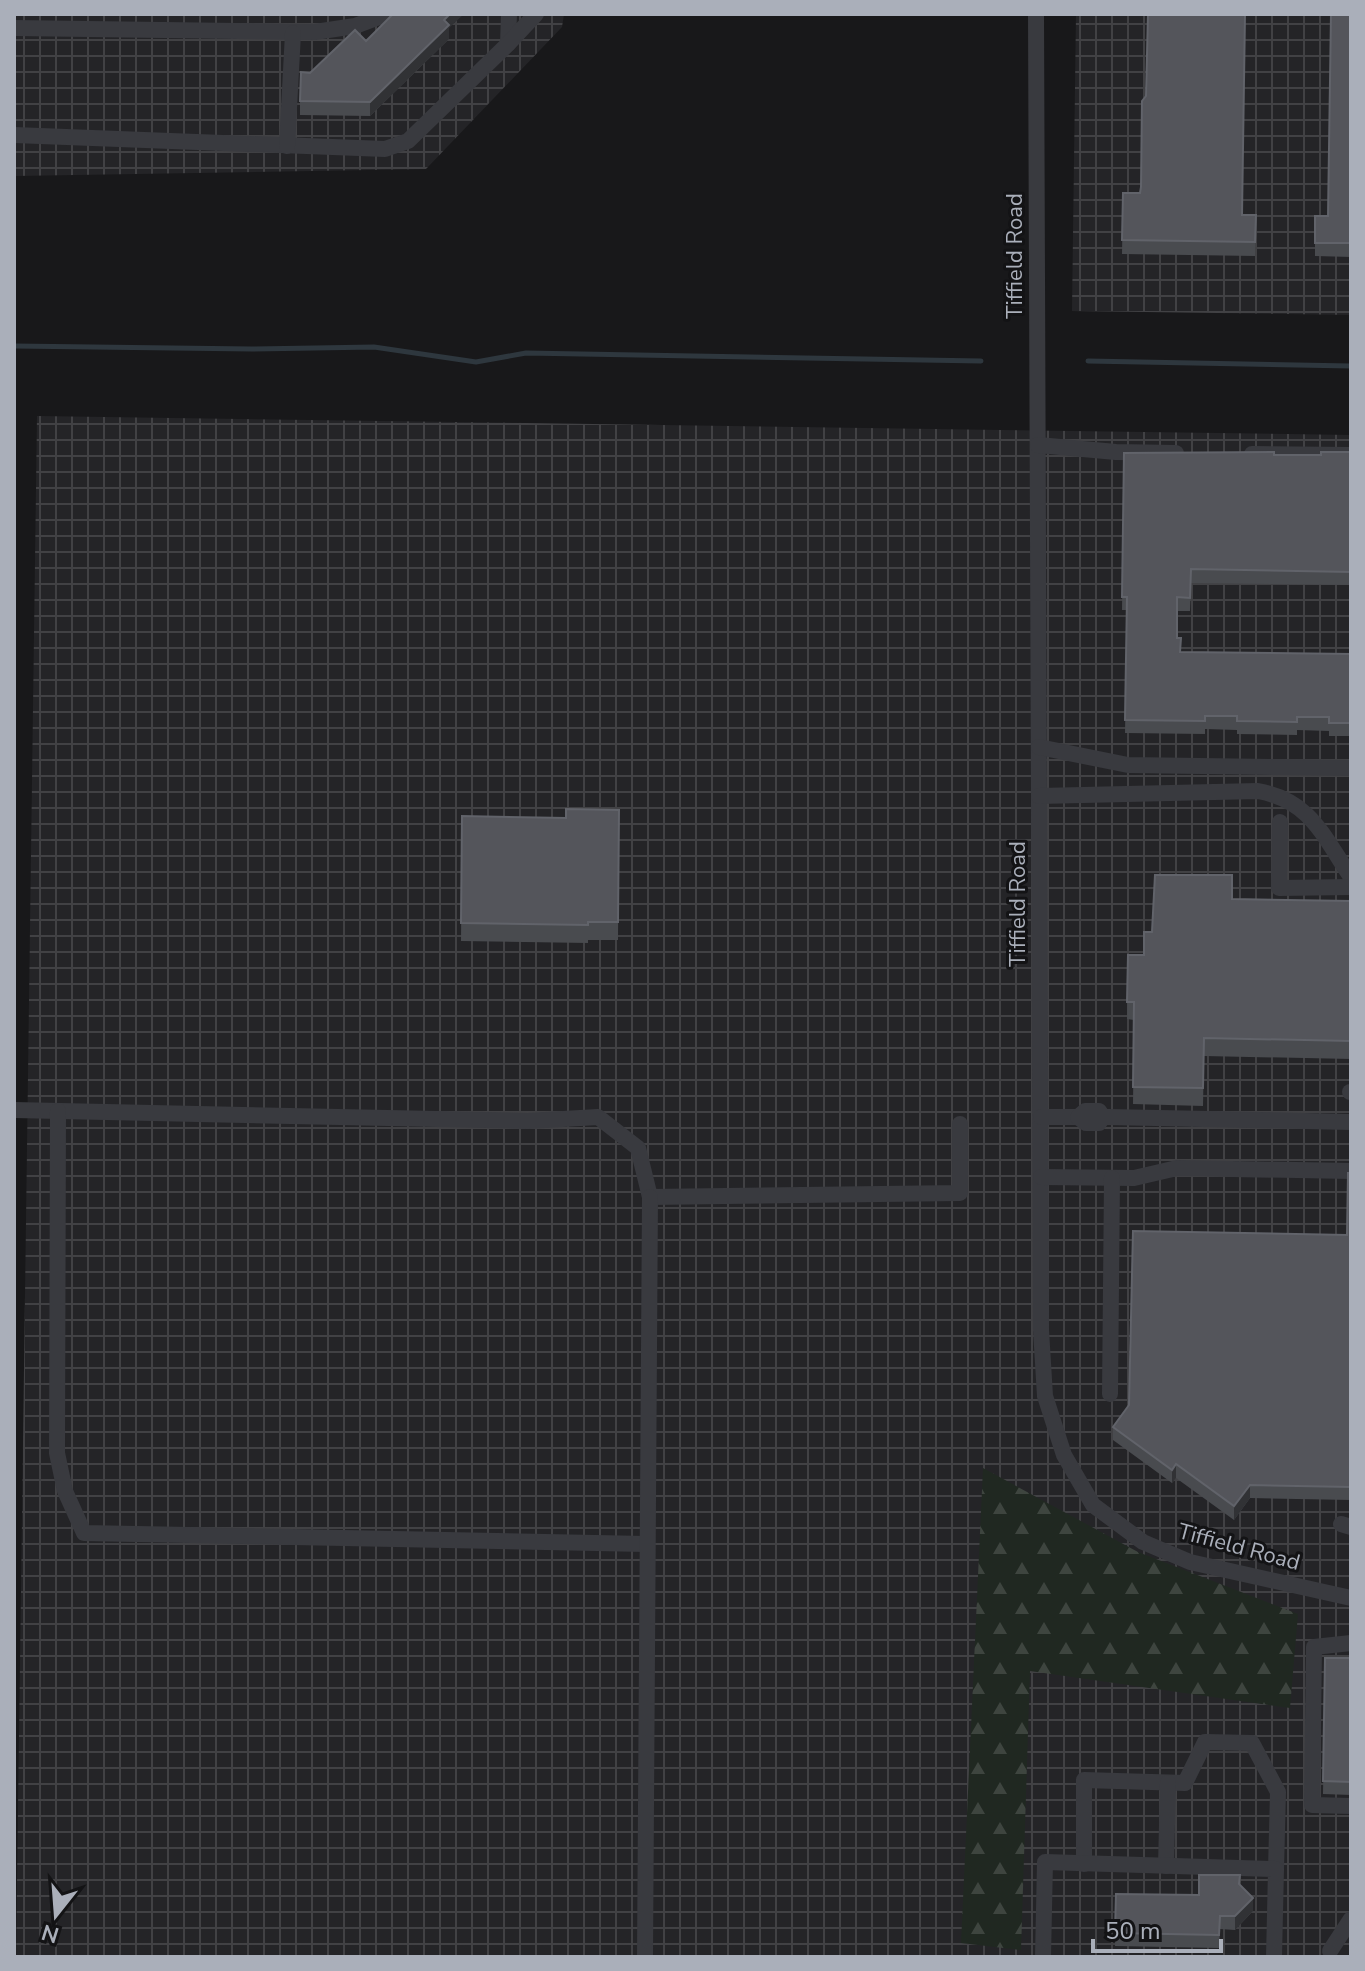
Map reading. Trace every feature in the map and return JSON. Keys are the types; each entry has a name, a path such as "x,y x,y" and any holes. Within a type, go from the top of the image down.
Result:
{"street":[{"path":"14,28 293,33 355,26 387,14"},
{"path":"508,44 509,14"},
{"path":"14,135 287,146 397,147 408,141 536,14"},
{"name":"Tiffield Road","path":"1036,14 1041,1330 1045,1396 1064,1455 1093,1505 1143,1542 1190,1562 1351,1598"},
{"path":"287,146 293,33"},
{"path":"1038,445 1116,452 1194,453"},
{"path":"1241,454 1351,455"},
{"path":"1039,747 1128,765 1351,768"},
{"path":"1039,796 1273,793 1308,812 1351,877"},
{"path":"1280,822 1279,888 1351,887"},
{"path":"14,1110 528,1121 598,1117 638,1148 650,1197 645,1957"},
{"path":"58,1111 57,1453 65,1491 84,1533 646,1544"},
{"path":"1041,1117 1078,1117 1085,1111 1099,1111 1103,1117 1351,1122"},
{"path":"650,1197 960,1193 960,1124"},
{"path":"1041,1177 1134,1178 1177,1168 1351,1171"},
{"path":"1110,1394 1112,1178"},
{"path":"1351,1643 1314,1647 1312,1805 1351,1806"},
{"path":"1084,1864 1084,1780 1185,1783 1205,1742 1252,1743 1278,1792 1274,1957"},
{"path":"1166,1866 1168,1783"},
{"path":"1043,1957 1045,1862 1276,1869"},
{"path":"1330,1951 1351,1919"}],"shaded area":[{"path":"14,14 564,14 562,27 426,169 14,176"},
{"path":"1076,14 1351,14 1351,315 1072,311"},
{"path":"37,416 1351,435 1351,1957 16,1957"}],"green space":[{"path":"983,1468 1138,1552 1298,1614 1290,1708 1030,1671 1021,1950 961,1943"}],"building":[{"path":"393,14 450,14 444,20 449,25 370,102 300,101 301,72 310,73 355,30 366,41"},
{"path":"1148,14 1245,14 1242,215 1256,215 1255,242 1122,240 1123,193 1140,193 1141,187 1142,101 1146,96"},
{"path":"1331,14 1351,14 1351,243 1315,243 1315,216 1328,216"},
{"path":"1274,452 1274,455 1321,455 1321,452 1351,452 1351,572 1191,569 1190,598 1177,597 1180,652 1351,654 1351,723 1329,723 1329,717 1297,717 1297,722 1237,721 1237,716 1205,716 1205,721 1125,720 1127,597 1122,597 1124,453"},
{"path":"566,809 619,810 618,922 588,922 588,925 461,923 462,816 566,818"},
{"path":"1155,875 1232,875 1232,899 1351,901 1351,1041 1204,1038 1203,1088 1133,1087 1134,1002 1127,1002 1128,955 1144,955 1144,932 1152,932"},
{"path":"1348,1173 1351,1173 1351,1487 1250,1485 1234,1506 1176,1464 1172,1470 1113,1427 1129,1405 1133,1231 1347,1235"},
{"path":"1325,1658 1351,1658 1351,1782 1323,1781"},
{"path":"1199,1875 1240,1875 1239,1884 1253,1898 1235,1916 1220,1916 1219,1935 1115,1933 1116,1894 1199,1895"}],"waterway":[{"path":"14,346 374,347 476,362 526,353 981,361"},
{"path":"1088,361 1351,366"}]}
